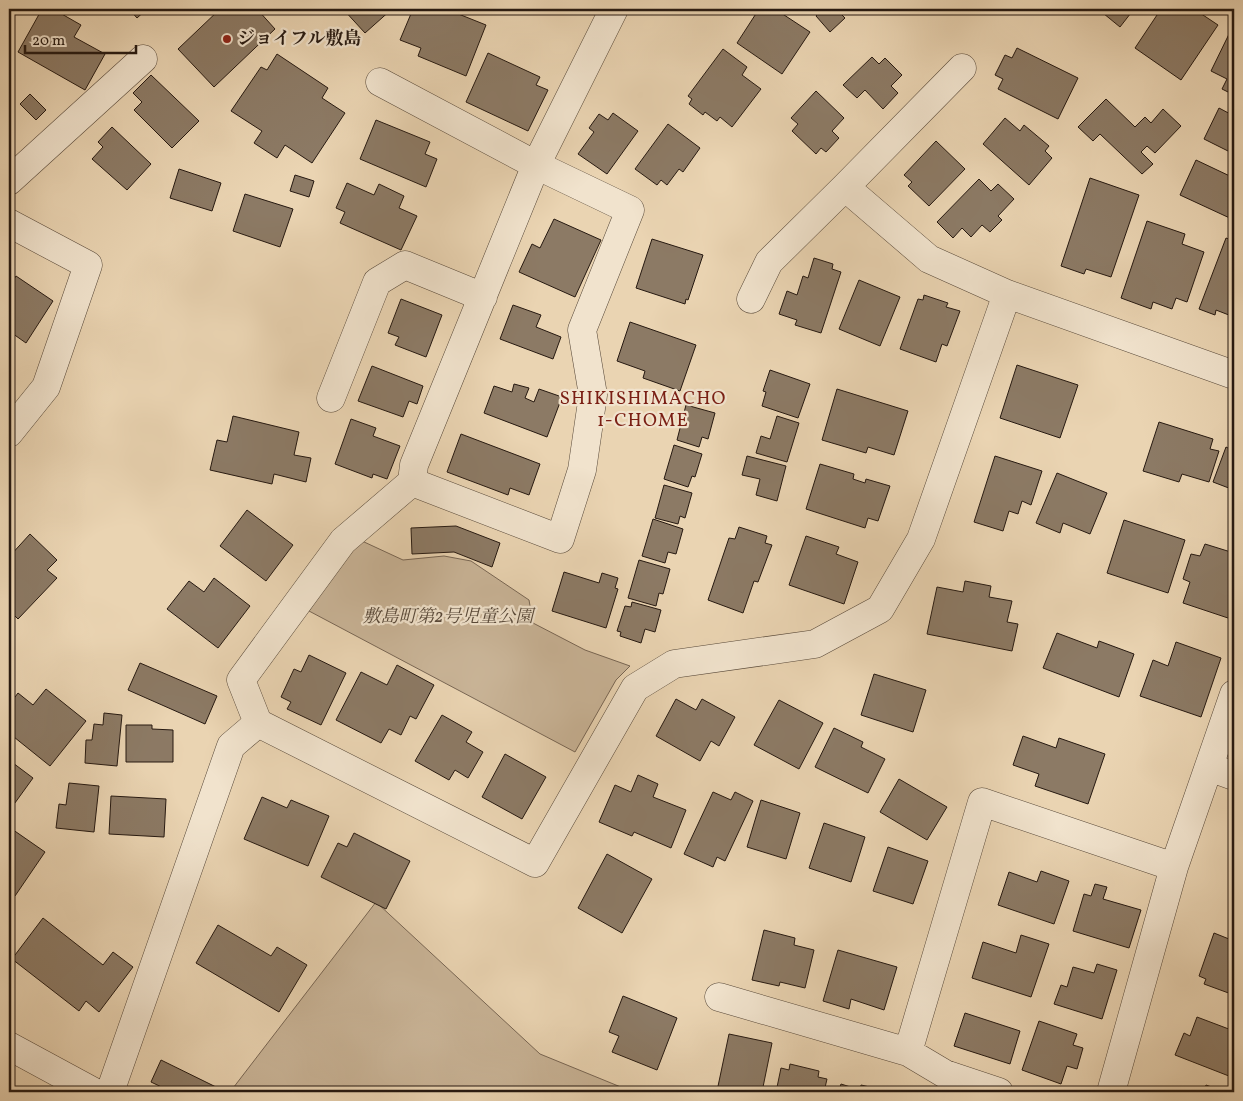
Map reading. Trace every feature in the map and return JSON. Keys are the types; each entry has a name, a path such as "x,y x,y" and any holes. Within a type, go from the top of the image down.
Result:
{"street":[{"path":"614,9 536,165 414,466 412,482 342,541 240,680 258,724 534,863 635,688 674,664 815,644 880,610 921,539 1008,294"},
{"path":"9,181 143,59"},
{"path":"751,299 769,262 962,68"},
{"path":"380,82 536,165 630,210 582,330 593,395 582,470 560,539 412,482"},
{"path":"845,187 929,259 1008,294 1234,375"},
{"path":"9,222 88,266 46,387 9,433"},
{"path":"331,398 378,282 405,265 482,297"},
{"path":"1111,1092 1174,867 1222,772 1234,694"},
{"path":"110,1092 231,746 258,724"},
{"path":"908,1052 982,802 1174,867"},
{"path":"718,997 908,1052 945,1074 999,1092"},
{"path":"9,1046 94,1092"}],"green space":[{"name":"敷島町第2号児童公園","path":"362,541 403,560 444,556 471,561 529,600 533,623 585,650 630,666 616,680 575,752 309,611 340,565"},
{"path":"376,902 540,1054 633,1092 230,1092"}],"building":[{"path":"42,9 53,9 81,25 74,37 105,54 85,90 18,52"},
{"path":"129,9 147,9 137,18"},
{"name":"ジョイフル敷島","path":"220,9 257,9 275,29 214,87 178,49"},
{"path":"343,9 392,9 365,33"},
{"path":"413,9 446,9 486,25 466,76 418,56 421,48 400,40"},
{"path":"759,9 775,9 810,32 782,74 737,43"},
{"path":"816,9 836,9 845,18 830,32 816,16 819,12"},
{"path":"1098,9 1134,9 1120,27"},
{"path":"1161,9 1198,9 1197,11 1218,25 1181,80 1135,48"},
{"path":"1231,30 1234,32 1234,95 1222,89 1227,79 1211,71"},
{"path":"1017,48 1078,78 1058,119 998,89 1003,79 995,75 1005,55 1012,58"},
{"path":"723,49 747,67 742,75 761,89 732,127 720,117 717,121 705,112 703,115 689,104 692,99 688,96"},
{"path":"488,53 540,77 536,85 548,90 528,131 466,102"},
{"path":"277,54 328,88 322,98 345,113 312,163 285,145 277,158 254,143 262,131 231,111 261,67 267,70"},
{"path":"872,57 879,64 885,58 902,75 891,86 898,93 883,109 865,90 857,98 843,85"},
{"path":"151,75 199,121 172,148 134,110 142,102 133,93"},
{"path":"816,91 844,118 832,131 839,138 826,152 821,148 816,154 792,131 798,124 791,118"},
{"path":"30,94 46,110 36,120 20,104"},
{"path":"1106,99 1135,127 1145,117 1151,123 1163,109 1181,126 1155,153 1147,146 1141,152 1153,164 1142,174 1100,134 1093,141 1078,127"},
{"path":"1219,108 1234,116 1234,154 1204,139"},
{"path":"613,113 638,131 607,174 578,154 594,132 589,128 599,114 608,120"},
{"path":"1005,118 1020,131 1024,125 1049,146 1045,151 1052,158 1029,185 983,144"},
{"path":"376,120 430,142 425,154 437,159 426,187 360,159"},
{"path":"668,124 700,148 683,172 679,169 667,185 661,180 657,185 635,169"},
{"path":"112,127 151,164 127,190 92,159 103,147 98,142"},
{"path":"936,141 965,169 929,206 908,186 912,182 904,175"},
{"path":"1196,160 1234,178 1234,220 1180,195"},
{"path":"179,169 221,183 212,211 170,198"},
{"path":"295,175 314,181 309,197 290,191"},
{"path":"1090,178 1139,195 1111,277 1086,269 1084,274 1061,266"},
{"path":"979,179 991,191 998,184 1014,199 998,216 1002,220 990,232 982,225 971,237 962,228 953,238 937,222"},
{"path":"347,183 374,195 379,184 404,196 399,208 417,216 401,250 340,223 345,212 336,208"},
{"path":"245,194 293,209 280,247 233,231"},
{"path":"554,219 601,240 575,297 519,272 532,244 540,248"},
{"path":"1147,221 1185,234 1182,244 1204,252 1187,302 1176,298 1172,309 1153,302 1151,309 1121,298"},
{"path":"1226,238 1234,241 1234,317 1216,310 1215,315 1199,309"},
{"path":"652,239 703,255 685,304 636,288"},
{"path":"814,258 833,264 832,269 841,272 821,333 795,325 797,320 779,314 787,291 797,295 803,276 808,278"},
{"path":"16,276 53,301 26,343 9,331 9,287"},
{"path":"859,280 900,297 880,346 839,329"},
{"path":"924,295 948,303 946,307 960,311 947,346 942,344 936,362 900,349 918,299 923,300"},
{"path":"401,299 442,315 426,357 395,345 399,337 388,333"},
{"path":"513,305 541,315 536,327 561,337 553,359 500,339"},
{"path":"630,322 696,345 680,391 643,378 645,371 617,361"},
{"path":"1017,365 1078,385 1060,438 1000,418"},
{"path":"372,366 423,386 417,404 409,401 403,417 358,401"},
{"path":"770,370 810,384 798,418 762,406 766,392 763,391"},
{"path":"514,384 529,388 525,398 534,402 539,389 562,397 547,437 484,413 494,386 512,392"},
{"path":"837,389 908,411 894,455 868,447 866,453 822,440"},
{"path":"686,405 715,413 708,439 702,437 699,447 677,440"},
{"path":"233,416 299,432 294,455 311,458 306,482 274,474 272,484 210,470 217,440 227,442"},
{"path":"777,416 799,423 787,462 756,453 761,436 770,439"},
{"path":"351,419 376,428 373,436 400,446 387,479 373,474 372,478 335,464"},
{"path":"1159,422 1213,439 1210,449 1219,451 1209,482 1182,474 1179,482 1143,471"},
{"path":"461,434 540,464 529,495 510,488 508,495 447,472"},
{"path":"674,445 702,454 695,477 692,476 688,487 664,479"},
{"path":"1226,447 1234,451 1234,490 1213,482"},
{"path":"747,456 786,466 777,501 756,495 760,479 742,475"},
{"path":"995,456 1042,471 1031,505 1022,501 1018,514 1009,511 1003,531 974,522"},
{"path":"820,464 854,474 853,479 865,483 866,479 890,486 878,521 868,518 865,528 806,509"},
{"path":"1057,473 1107,493 1090,534 1063,523 1060,533 1036,523"},
{"path":"664,485 692,493 685,518 680,516 678,524 655,518"},
{"path":"247,510 293,545 266,581 220,546"},
{"path":"653,519 683,529 676,554 668,552 665,563 642,556"},
{"path":"1124,520 1185,540 1168,593 1107,573"},
{"path":"456,526 500,543 492,567 454,552 412,554 411,528"},
{"path":"739,527 767,536 765,543 772,545 758,582 754,581 743,613 708,600 729,538 735,539"},
{"path":"30,534 57,560 47,570 57,578 18,619 9,610 9,557"},
{"path":"806,536 839,547 836,554 858,562 844,604 789,585"},
{"path":"1205,544 1234,553 1234,620 1183,603 1190,582 1183,579 1191,554 1200,556"},
{"path":"639,560 670,569 663,594 659,593 656,606 628,598"},
{"path":"564,572 599,583 602,573 618,578 615,588 618,589 606,628 552,611"},
{"path":"214,578 250,606 218,648 167,609 189,581 204,592"},
{"path":"965,581 991,586 989,597 1012,601 1007,622 1018,624 1012,651 927,634 937,587 963,592"},
{"path":"632,602 661,610 655,632 645,629 641,643 620,636 621,632 617,631 625,606 631,607"},
{"path":"1057,633 1097,648 1099,641 1134,654 1119,697 1043,668"},
{"path":"1176,642 1221,658 1201,717 1140,696 1153,660 1168,666"},
{"path":"309,655 346,673 321,725 287,709 291,702 281,697 294,669 301,672"},
{"path":"140,663 217,696 205,724 128,690"},
{"path":"397,665 434,685 416,719 410,716 401,735 389,729 381,743 336,720 361,672 387,685"},
{"path":"874,674 926,690 913,732 861,715"},
{"path":"46,689 86,721 50,766 9,733 9,705 18,693 33,705"},
{"path":"676,699 696,710 702,699 735,717 719,746 711,741 700,761 656,736"},
{"path":"779,700 823,723 799,769 754,745"},
{"path":"104,713 122,715 117,766 85,763 86,740 92,740 94,724 103,725"},
{"path":"442,715 472,732 466,742 483,752 468,778 455,770 449,780 415,761"},
{"path":"126,725 152,725 152,729 173,730 173,762 126,762"},
{"path":"834,728 863,742 861,747 885,759 868,793 815,767"},
{"path":"1023,736 1056,748 1059,738 1105,754 1088,804 1035,786 1039,774 1013,765"},
{"path":"505,754 546,777 522,819 482,797"},
{"path":"9,760 33,778 12,807 9,805"},
{"path":"638,775 658,784 653,797 686,810 671,848 634,832 632,836 599,822 615,785 631,792"},
{"path":"899,779 947,807 927,840 880,812"},
{"path":"69,783 99,786 94,832 56,828 59,804 66,805"},
{"path":"713,792 731,800 735,792 753,801 725,861 717,857 713,867 684,854"},
{"path":"111,796 166,799 164,837 109,834"},
{"path":"262,797 287,808 291,800 329,816 308,866 244,839"},
{"path":"761,800 800,813 786,859 747,847"},
{"path":"824,823 865,837 851,882 809,868"},
{"path":"9,827 45,852 15,896 9,891"},
{"path":"354,833 410,861 386,909 321,877 338,843 347,847"},
{"path":"888,847 928,861 913,904 873,891"},
{"path":"607,854 652,879 622,933 578,908"},
{"path":"1041,871 1069,881 1054,924 998,905 1009,872 1037,882"},
{"path":"1095,884 1107,887 1103,899 1141,910 1129,948 1073,931 1084,894 1091,896"},
{"path":"43,918 103,965 113,952 133,967 99,1012 86,1001 79,1011 12,959"},
{"path":"218,925 271,956 277,947 307,965 279,1012 196,963"},
{"path":"764,930 795,938 794,945 814,950 805,988 780,982 779,986 752,980"},
{"path":"1214,933 1234,941 1234,995 1204,984 1206,979 1199,976"},
{"path":"1021,935 1049,944 1031,997 972,978 983,942 1016,953"},
{"path":"838,950 897,967 884,1010 851,999 849,1009 823,1001"},
{"path":"1097,964 1117,970 1102,1019 1054,1004 1061,985 1067,987 1073,967 1094,973"},
{"path":"623,996 677,1018 657,1070 612,1052 619,1036 609,1032"},
{"path":"965,1013 1020,1031 1010,1064 954,1046"},
{"path":"1197,1017 1234,1031 1234,1078 1175,1055 1184,1033 1190,1036"},
{"path":"1039,1021 1077,1034 1073,1045 1083,1048 1077,1069 1067,1066 1061,1084 1022,1070"},
{"path":"729,1034 772,1043 762,1092 717,1091"},
{"path":"161,1060 216,1087 214,1092 172,1092 151,1082"},
{"path":"790,1064 819,1071 818,1077 827,1079 824,1092 776,1092 781,1068 789,1070"},
{"path":"841,1084 860,1090 861,1085 874,1088 873,1092 838,1092"},
{"path":"1206,1085 1225,1092 1203,1092"}],"place":[{"name":"ジョイフル敷島","path":"227,39"}],"district":[{"name":"SHIKISHIMACHO 1-CHOME","path":"643,410"}]}
